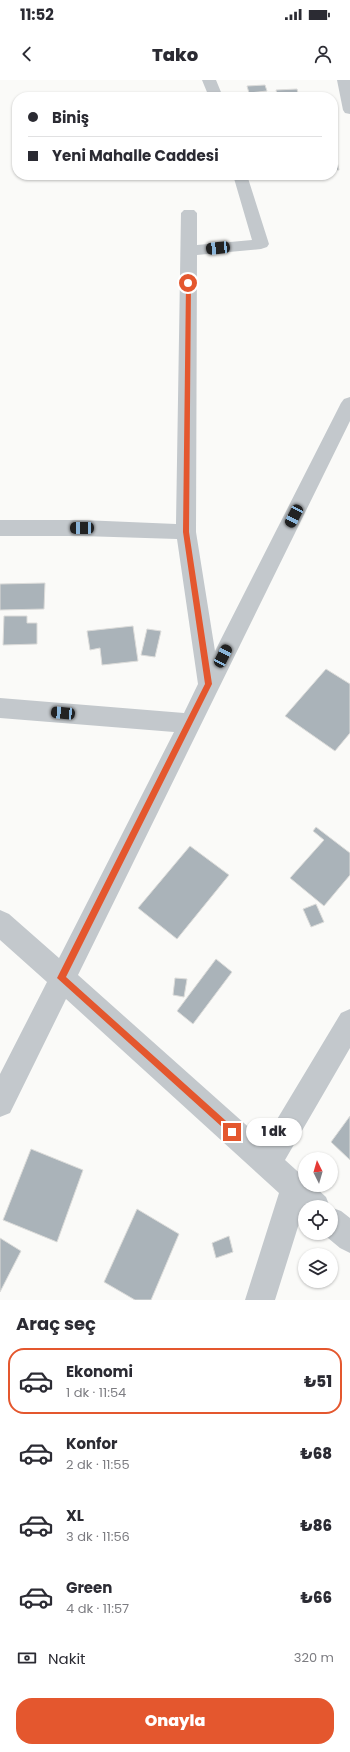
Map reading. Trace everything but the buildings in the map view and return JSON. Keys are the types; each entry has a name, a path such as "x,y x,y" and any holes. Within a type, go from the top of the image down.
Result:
{"street":[{"path":"210,80 214,92"},
{"path":"344,80 350,110"},
{"path":"189,251 261,244 242,180"},
{"path":"189,213 186,532 209,684"},
{"path":"0,1103 61,978 350,403"},
{"path":"0,528 82,528 186,532"},
{"path":"0,708 189,723"},
{"path":"0,923 306,1198 260,1300"},
{"path":"267,1163 350,1022"},
{"path":"338,1227 350,1238"}],"route":[{"path":"188,283 186,532 209,684 61,978 232,1132"}]}
